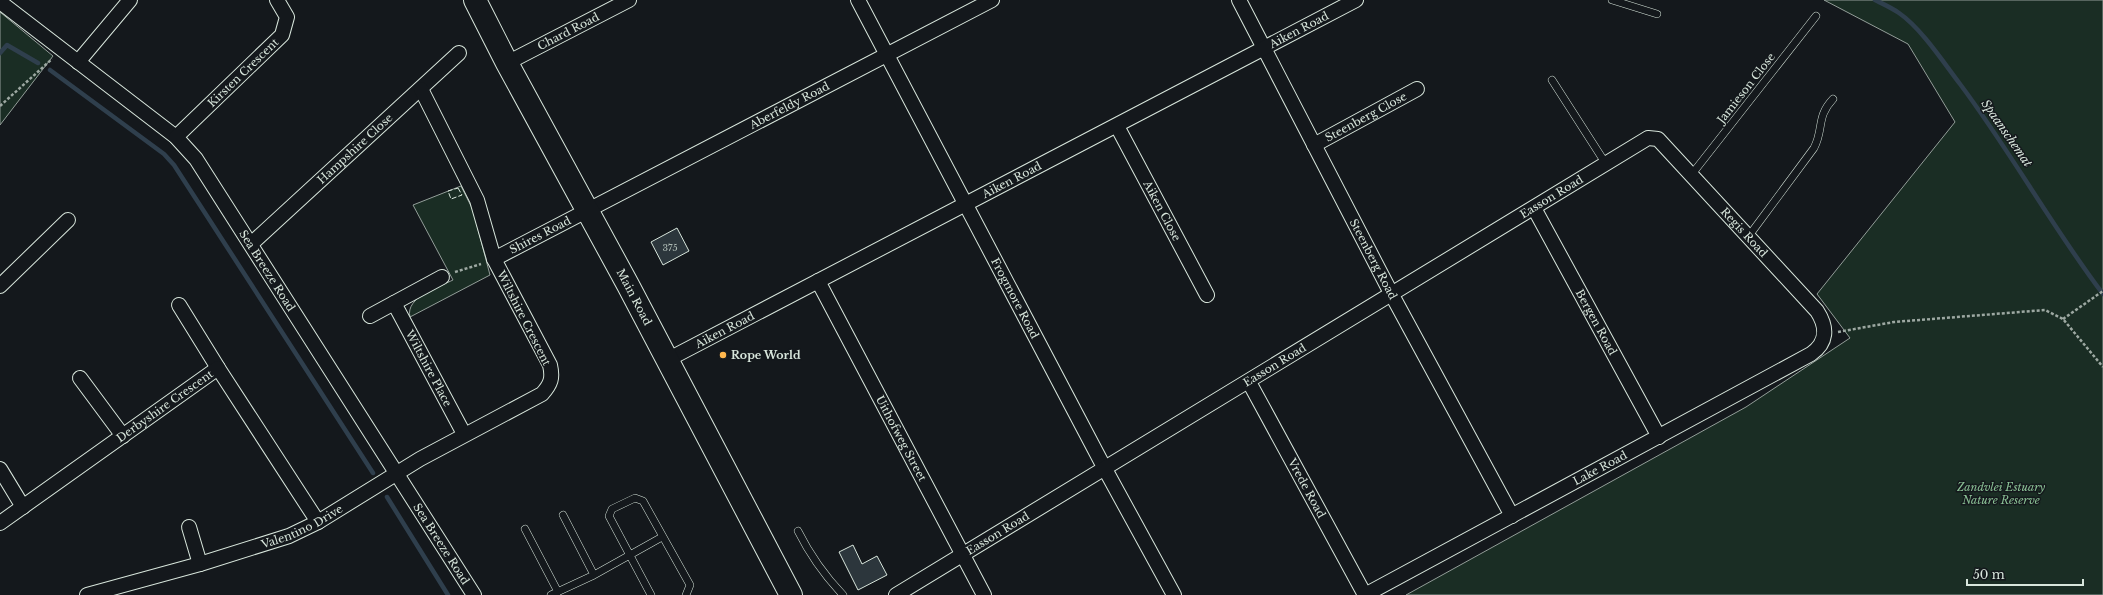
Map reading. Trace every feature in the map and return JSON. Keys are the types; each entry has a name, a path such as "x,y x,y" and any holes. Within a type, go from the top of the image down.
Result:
{"main road":[{"name":"Main Road","path":"475,0 507,63 588,212 791,595"}],"street":[{"path":"78,62 130,0"},
{"name":"Kirsten Crescent","path":"176,137 282,35 287,17 277,0"},
{"name":"Chard Road","path":"507,63 629,0"},
{"name":"Frogmore Road","path":"858,0 1105,468 1174,595"},
{"name":"Aberfeldy Road","path":"588,212 992,0"},
{"name":"Steenberg Road","path":"1239,0 1392,295 1512,516"},
{"name":"Aiken Road","path":"667,360 1356,0"},
{"name":"Sea Breeze Road","path":"0,2 176,137 196,159 474,595"},
{"name":"Hampshire Close","path":"250,244 459,53"},
{"name":"Wiltshire Crescent","path":"397,474 464,434 542,394 549,387 552,375 550,365 494,259 485,222 477,200 420,89"},
{"name":"Steenberg Close","path":"1314,145 1417,89"},
{"name":"Aiken Close","path":"1117,126 1207,295"},
{"name":"Easson Road","path":"896,595 1249,382 1648,138 1654,138"},
{"name":"Regis Road","path":"1654,138 1661,142 1692,174 1817,311 1823,319 1825,332"},
{"name":"Bergen Road","path":"1534,208 1658,436"},
{"name":"Shires Road","path":"494,259 588,212"},
{"path":"0,286 68,220"},
{"path":"370,316 442,277"},
{"name":"Uithofweg Street","path":"818,281 984,595"},
{"name":"Wiltshire Place","path":"394,303 464,434"},
{"path":"179,305 218,368"},
{"name":"Lake Road","path":"1365,595 1811,354 1819,348 1824,340 1825,332"},
{"name":"Derbyshire Crescent","path":"0,522 218,368 318,522"},
{"path":"80,378 123,436"},
{"name":"Vrede Road","path":"1249,382 1365,595"},
{"path":"0,469 23,507"},
{"name":"Valentino Drive","path":"87,595 200,564 289,536 318,522 397,474"},
{"path":"189,528 200,564"}],"lane":[{"path":"1612,0 1657,14"},
{"name":"Jamieson Close","path":"1692,174 1816,16"},
{"path":"1552,80 1606,164"},
{"path":"1748,237 1814,148 1819,136 1819,124 1825,107 1833,99"},
{"path":"651,595 610,518 609,513 612,509 635,498 641,499 690,584 686,595"},
{"path":"563,515 594,575"},
{"path":"525,529 558,592"},
{"path":"798,531 818,565 843,595"},
{"path":"551,595 594,575 662,537"}],"path":[{"path":"0,106 52,59 78,62"},
{"path":"442,277 494,259"},
{"path":"2063,319 2103,291"},
{"path":"1825,332 1842,332 1894,322 1990,316 2024,311 2045,310 2063,319 2103,367"}],"green space":[{"name":"Zandvlei Estuary Nature Reserve","path":"1824,0 2103,0 2103,595 1406,595 1746,407 1850,338 1817,294 1955,122 1908,44"},
{"path":"0,12 53,56 0,125"},
{"path":"461,186 473,210 490,275 410,317 410,310 418,298 453,280 413,205"}],"building":[{"path":"677,228 689,251 663,265 651,242"},
{"path":"853,545 862,564 877,556 887,575 858,590 839,552"}],"waterway":[{"name":"Spaanschemat","path":"1875,0 1893,9 1907,19 1932,46 1997,136 2084,269 2103,294"},
{"path":"0,53 7,45 38,63"},
{"path":"50,70 164,154 174,165 373,473"},
{"path":"387,497 448,595"}],"fence":[{"path":"458,188 462,195 451,199 448,191 458,188"}],"place":[{"name":"Rope World","path":"723,355"}]}
